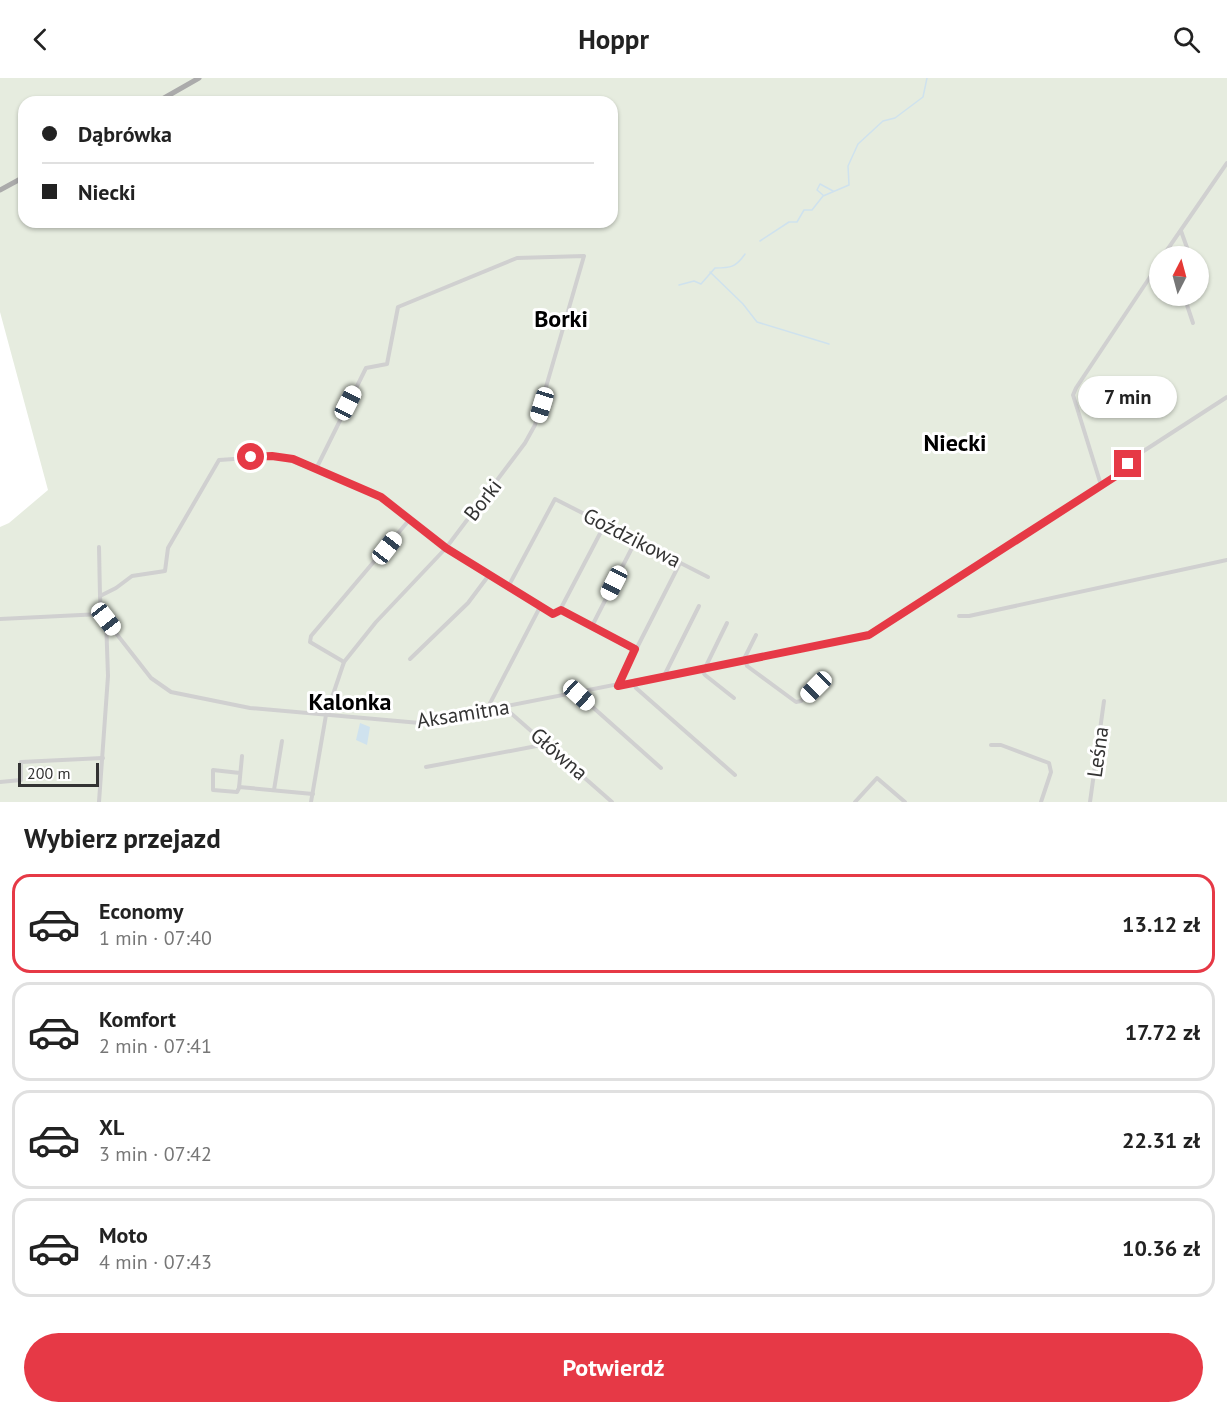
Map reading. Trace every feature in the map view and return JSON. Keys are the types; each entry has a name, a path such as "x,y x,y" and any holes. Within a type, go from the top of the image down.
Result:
{"main road":[{"path":"168,96 199,78"},
{"path":"0,190 18,180"}],"street":[{"path":"1170,246 1227,163"},
{"path":"1181,230 1187,246"},
{"name":"Borki","path":"311,802 327,714 344,662 375,622 446,548 511,464 535,425 584,256 517,258 398,307 387,364 366,368 316,468"},
{"path":"1101,485 1073,395 1149,278"},
{"path":"1187,306 1193,323"},
{"path":"744,660 869,635 1101,485 1144,450 1227,397"},
{"path":"100,596 117,588 132,576 164,572 168,549 220,459 279,456 316,468 381,497 446,548 553,614 561,610 605,524"},
{"name":"Goździkowa","path":"508,587 555,498 708,578"},
{"path":"344,662 310,642 311,636 410,519"},
{"path":"592,626 636,540"},
{"path":"0,620 101,614 99,547"},
{"path":"959,616 969,616 1227,560"},
{"path":"618,686 680,563"},
{"path":"410,659 468,603 489,575"},
{"path":"664,676 699,606"},
{"path":"485,711 540,608"},
{"path":"561,610 635,649"},
{"name":"Aksamitna","path":"101,614 151,678 169,692 250,708 418,724 744,660"},
{"path":"99,802 108,676 106,619"},
{"path":"727,623 703,668 705,675 734,698"},
{"path":"744,660 756,634"},
{"path":"744,660 747,666 764,680 796,702 801,701 816,687"},
{"path":"633,682 636,688 735,775"},
{"path":"577,694 661,768"},
{"name":"Leśna","path":"1090,802 1104,701"},
{"name":"Główna","path":"504,708 612,802"},
{"path":"274,790 282,741"},
{"path":"426,767 547,744"},
{"path":"992,745 1001,745 1048,763 1051,772 1041,802"},
{"path":"240,773 211,772 213,790 237,792 239,787 242,756"},
{"path":"0,782 21,780 21,762 103,758"},
{"path":"855,802 876,778 905,802"},
{"path":"239,787 313,794"}],"shaded area":[{"path":"0,78 1227,78 1227,802 0,802 0,527 9,523 48,490 0,312"}],"water":[{"path":"360,723 370,727 367,745 356,740"}],"waterway":[{"path":"760,241 789,222 797,222 804,210 812,210 823,196 849,185 848,166 858,144 883,121 895,118 923,97 927,78"},
{"path":"823,195 817,190 820,184 833,191"},
{"path":"679,285 694,281 701,284 715,268 733,266 745,254"},
{"path":"710,272 743,304 757,322 829,344"}],"district":[{"name":"Borki","path":"561,319"},
{"name":"Niecki","path":"955,443"},
{"name":"Kalonka","path":"350,702"}],"route":[{"path":"251,457 279,456 293,459 368,490 381,497 446,548 531,602 553,614 561,610 635,649 618,686 869,635 1116,476 1128,464"}]}
